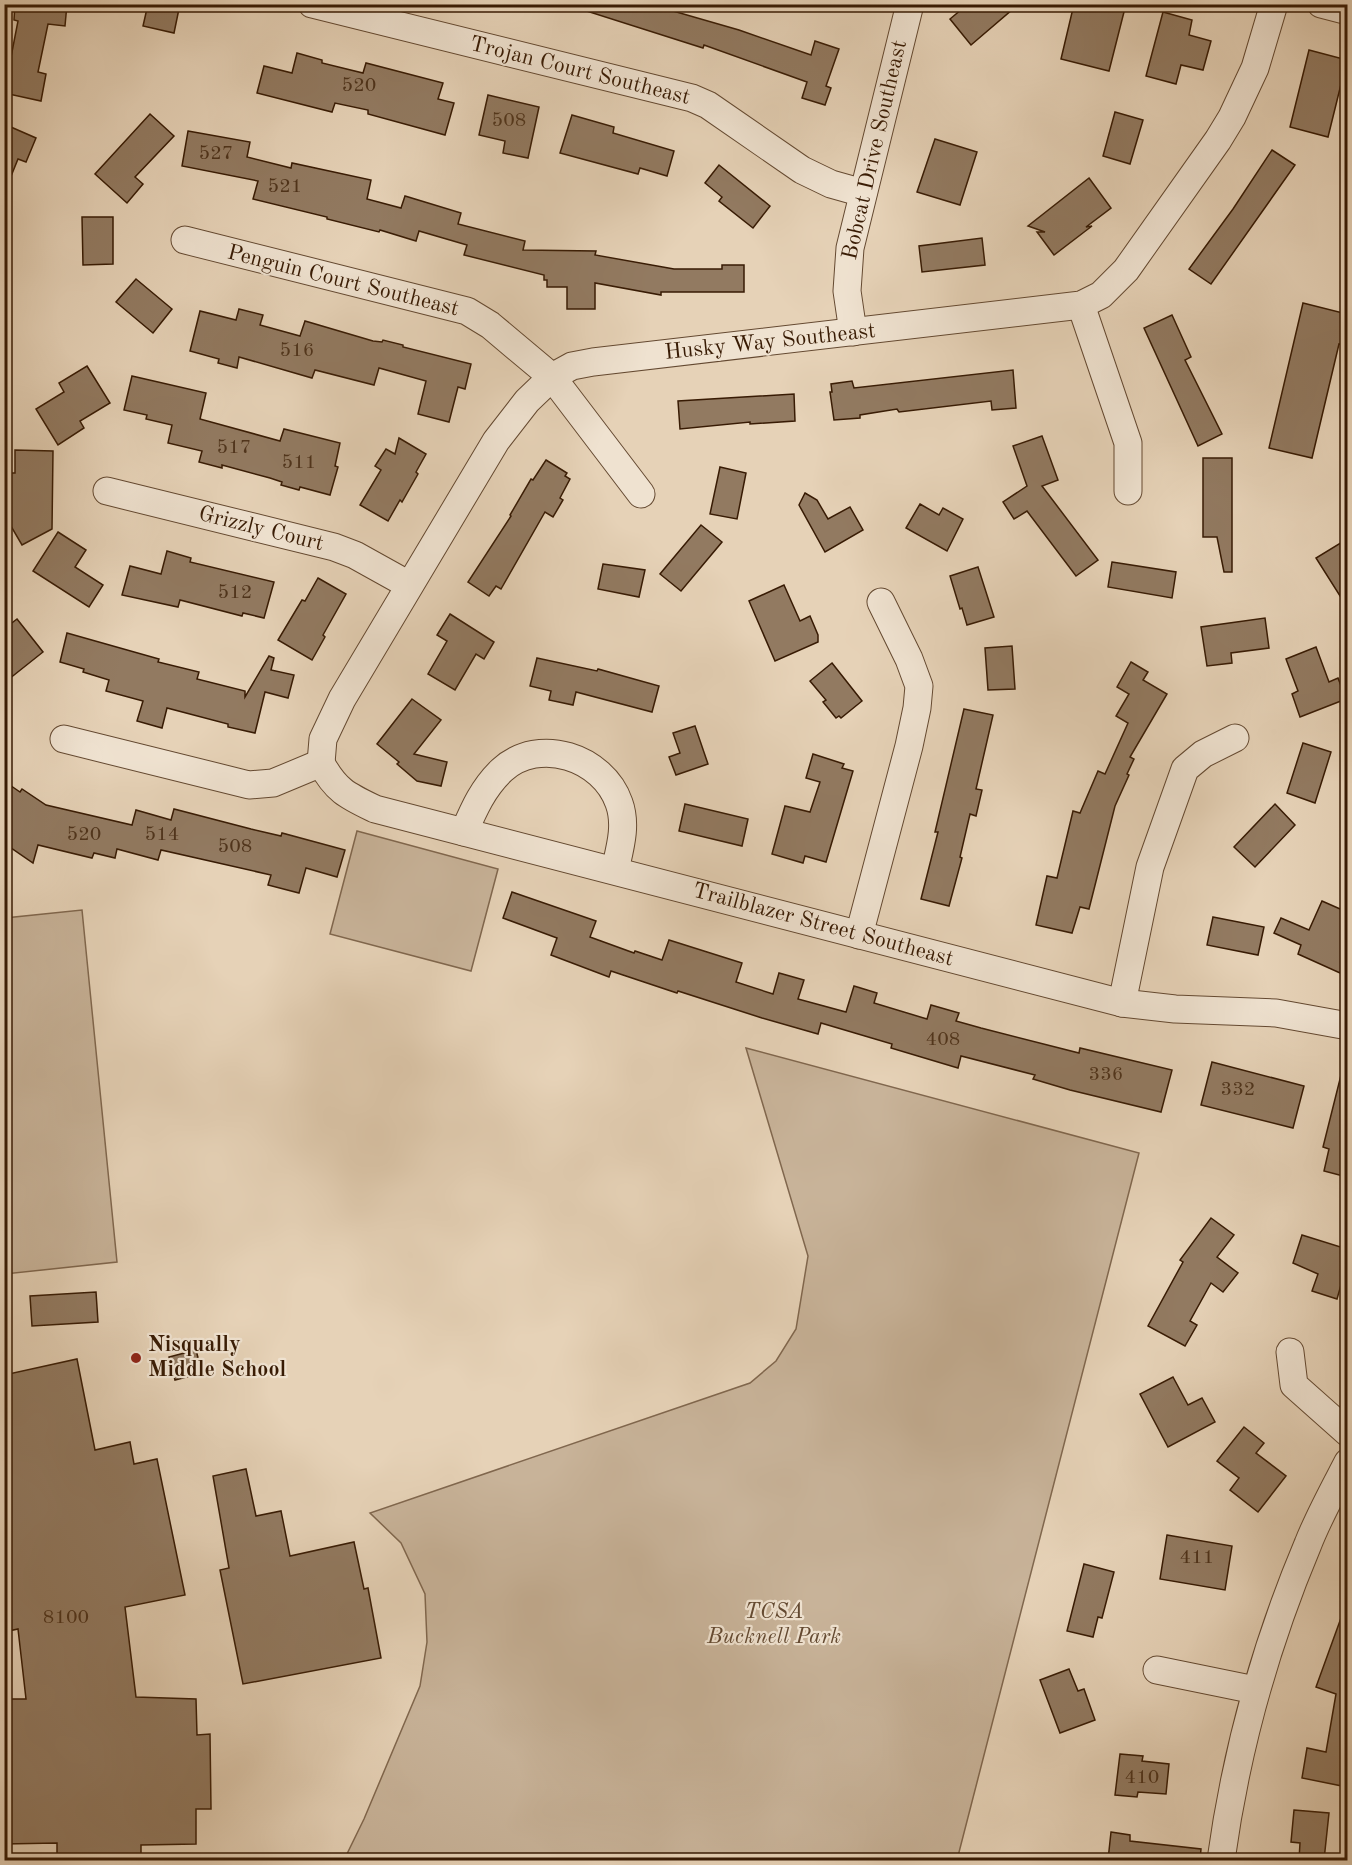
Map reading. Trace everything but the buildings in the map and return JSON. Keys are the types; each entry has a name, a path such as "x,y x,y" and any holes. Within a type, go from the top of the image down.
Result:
{"street":[{"name":"Trojan Court Southeast","path":"312,4 692,98 708,105 802,170 831,184 863,193"},
{"name":"Bobcat Drive Southeast","path":"853,332 848,302 847,269 850,248 910,4"},
{"name":"Husky Way Southeast","path":"321,764 323,739 342,699 409,585 496,441 527,401 552,377 572,366 593,362 1081,305 1101,295 1126,270 1232,117 1255,68 1274,4"},
{"path":"1322,4 1347,11"},
{"name":"Penguin Court Southeast","path":"185,240 467,311 490,325 552,377 640,494"},
{"path":"1081,305 1128,443 1128,490"},
{"name":"Grizzly Court","path":"107,491 334,547 355,555 409,585"},
{"path":"859,935 918,708 919,686 909,659 881,602"},
{"path":"1122,1003 1150,867 1185,769 1203,754 1235,738"},
{"path":"64,739 249,785 273,783 321,764"},
{"path":"464,832 484,790 504,769 520,758 549,752 564,755 594,767 608,782 619,803 623,833 615,870"},
{"name":"Trailblazer Street Southeast","path":"321,764 330,781 351,798 375,809 1122,1003 1175,1009 1276,1013 1347,1026"},
{"path":"1290,1352 1294,1385 1347,1433"},
{"path":"1221,1860 1227,1813 1239,1753 1255,1690 1304,1553 1347,1462"},
{"path":"1157,1670 1255,1690"}],"green space":[{"path":"357,831 498,869 471,971 330,934"},
{"path":"82,910 117,1262 5,1274 5,918"},
{"name":"TCSA Bucknell Park","path":"746,1048 1139,1153 957,1860 344,1860 364,1819 420,1686 427,1642 425,1594 401,1543 370,1513 750,1383 776,1361 796,1329 808,1256"}],"place":[{"name":"Nisqually Middle School","path":"136,1358"}]}
